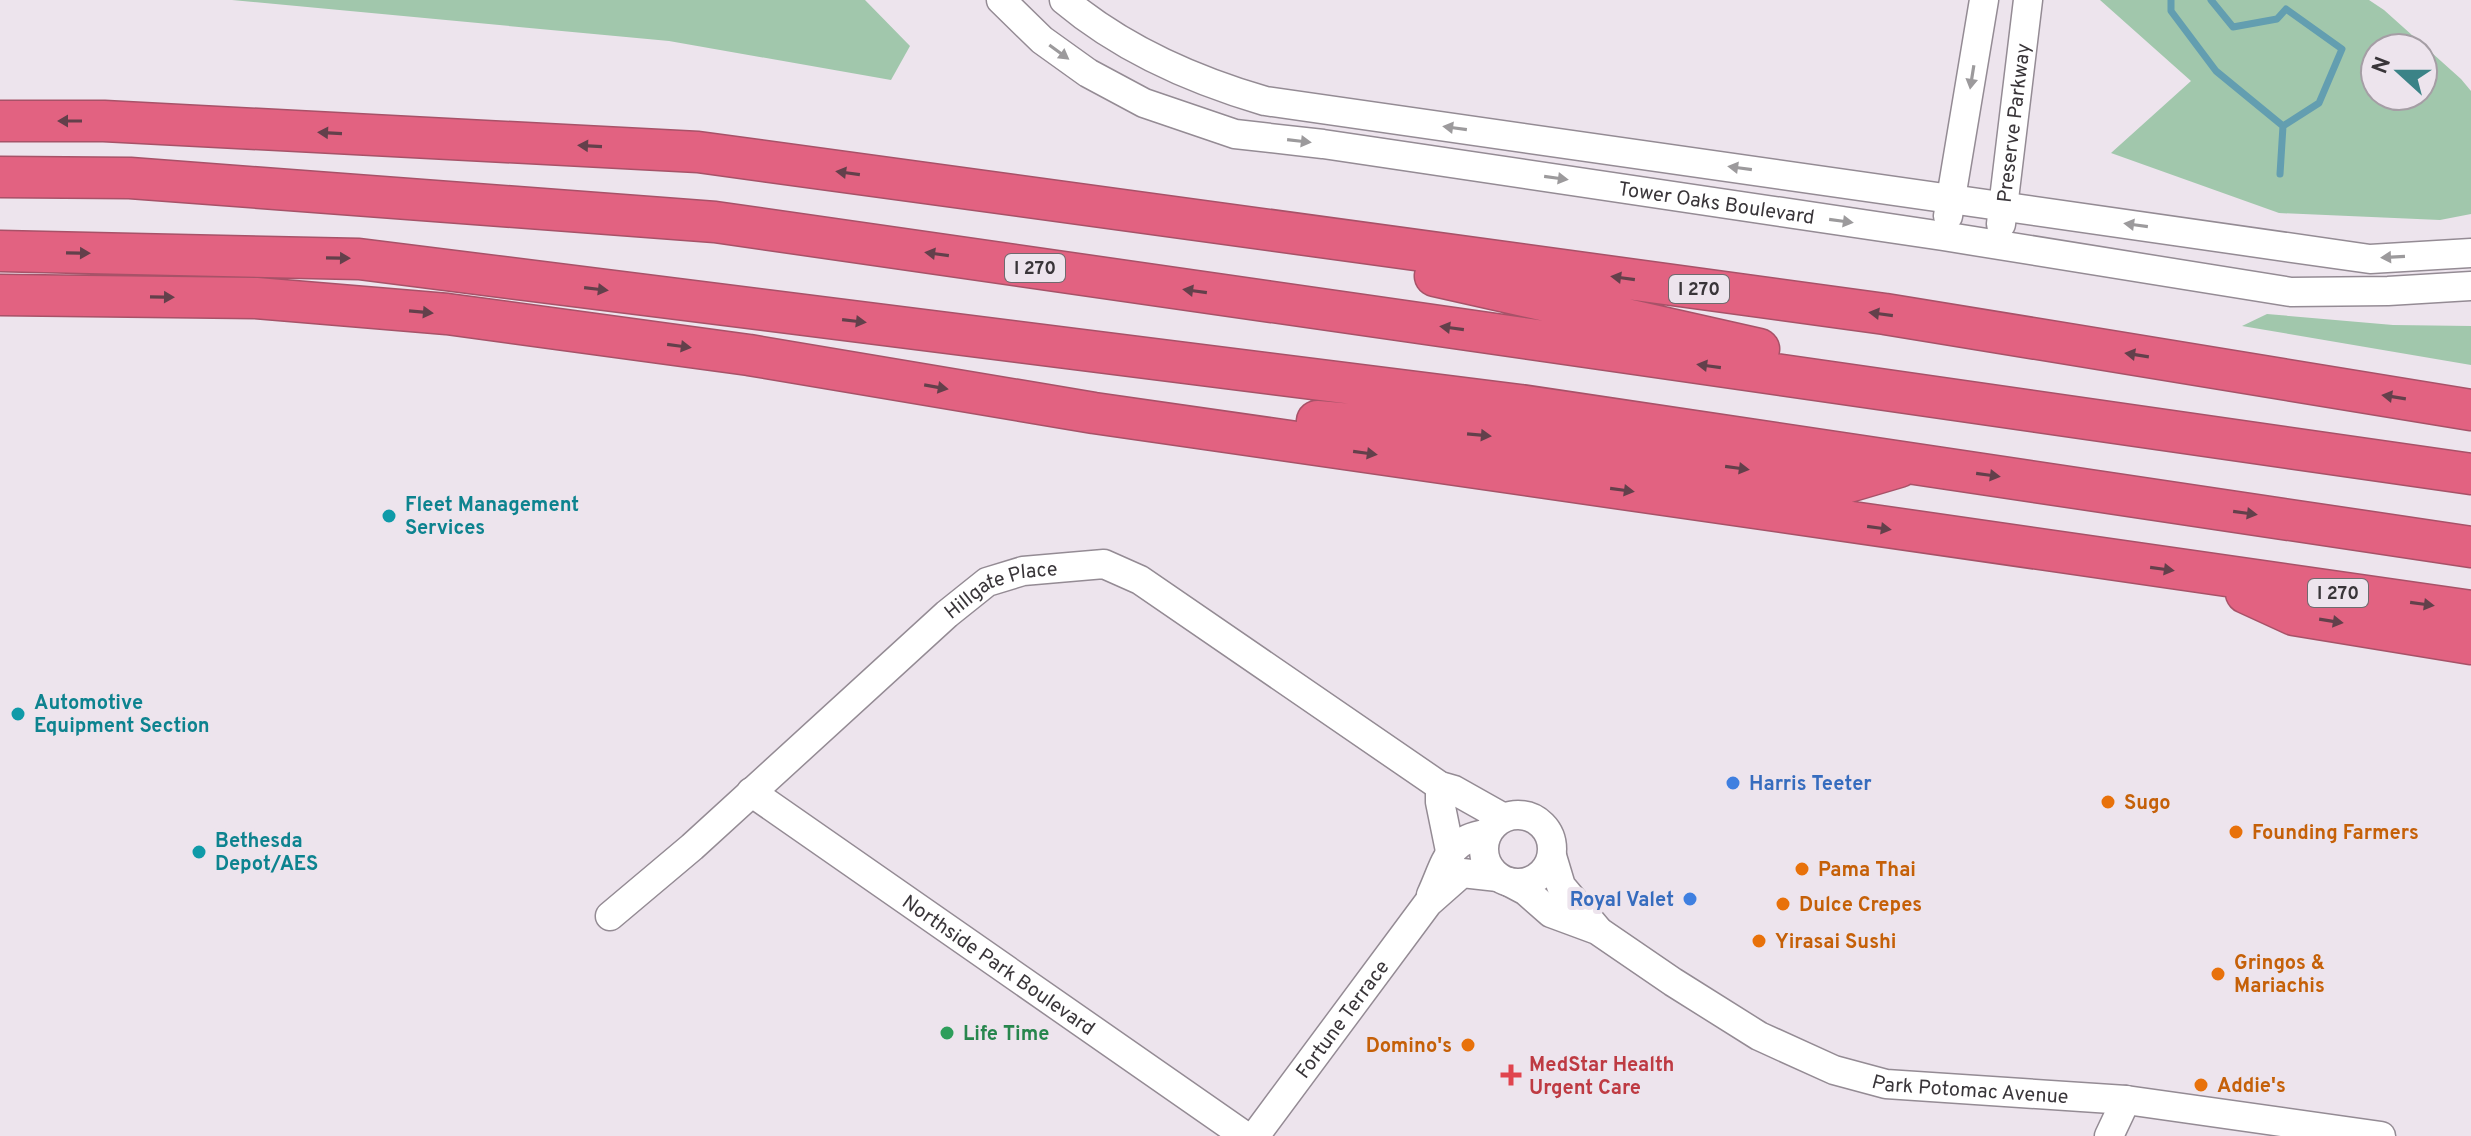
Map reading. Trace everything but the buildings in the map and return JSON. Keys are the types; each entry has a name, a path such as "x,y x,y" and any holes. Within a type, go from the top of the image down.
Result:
{"highway":[{"name":"I 270","path":"0,121 104,121 698,152 1885,314 2471,410"},
{"name":"I 270","path":"0,177 130,178 715,222 2471,474"},
{"path":"1167,216 2063,417"},
{"path":"0,251 359,259 1520,405 2471,547"},
{"name":"I 270","path":"0,295 256,298 447,314 749,355 1094,413 2471,611"},
{"path":"1094,413 1258,415 1490,436 1845,483 1911,463"},
{"path":"2206,575 2294,615 2471,644"}],"street":[{"name":"Tower Oaks Boulevard","path":"1001,0 1042,40 1088,73 1144,103 1235,134 1323,144 1943,236 2291,292 2471,286"},
{"name":"Tower Oaks Boulevard","path":"1064,0 1091,23 1174,68 1265,101 2370,259 2471,253"},
{"path":"1943,236 1952,200 1984,0"},
{"name":"Preserve Parkway","path":"1999,245 2028,0"},
{"name":"Hillgate Place","path":"610,916 947,614 987,582 1023,571 1104,564 1140,580 1440,786 1454,790 1495,826"},
{"path":"1440,786 1440,802 1450,851 1464,839 1515,814 1536,819 1549,835 1561,886 1597,930"},
{"name":"Northside Park Boulevard","path":"751,792 1245,1136"},
{"path":"1495,826 1484,845 1490,868 1526,891 1551,913 1597,930"},
{"name":"Fortune Terrace","path":"1428,903 1450,851"},
{"path":"1504,879 1521,883 1532,880 1548,866 1552,856"},
{"name":"Fortune Terrace","path":"1255,1136 1428,903 1462,873 1504,879"},
{"name":"Park Potomac Avenue","path":"1597,930 1759,1036 1834,1070 1886,1084 2126,1100 2381,1136"},
{"path":"2109,1136 2126,1100"},
{"path":"2126,1100 2129,1136"}],"green space":[{"path":"232,0 865,0 910,46 891,80 669,41"},
{"path":"2100,0 2369,0 2409,32 2359,32 2359,112 2439,112 2439,59 2471,91 2471,214 2440,220 2279,213 2111,153 2191,81"},
{"path":"2267,314 2393,325 2471,326 2471,365 2242,326"}],"waterway":[{"path":"2171,0 2171,11 2216,71 2283,126 2280,174"},
{"path":"2211,0 2233,27 2277,19 2286,9 2342,49 2319,103 2283,126"}],"place":[{"name":"Fleet Management Services","path":"389,516"},
{"name":"Automotive Equipment Section","path":"18,714"},
{"name":"Harris Teeter","path":"1733,783"},
{"name":"Sugo","path":"2108,802"},
{"name":"Founding Farmers","path":"2236,832"},
{"name":"Bethesda Depot/AES","path":"199,852"},
{"name":"Pama Thai","path":"1802,869"},
{"name":"Royal Valet","path":"1690,899"},
{"name":"Dulce Crepes","path":"1783,904"},
{"name":"Yirasai Sushi","path":"1759,941"},
{"name":"Gringos & Mariachis","path":"2218,974"},
{"name":"Life Time","path":"947,1033"},
{"name":"Domino's","path":"1468,1045"},
{"name":"MedStar Health Urgent Care","path":"1511,1075"},
{"name":"Addie's","path":"2201,1085"}]}
